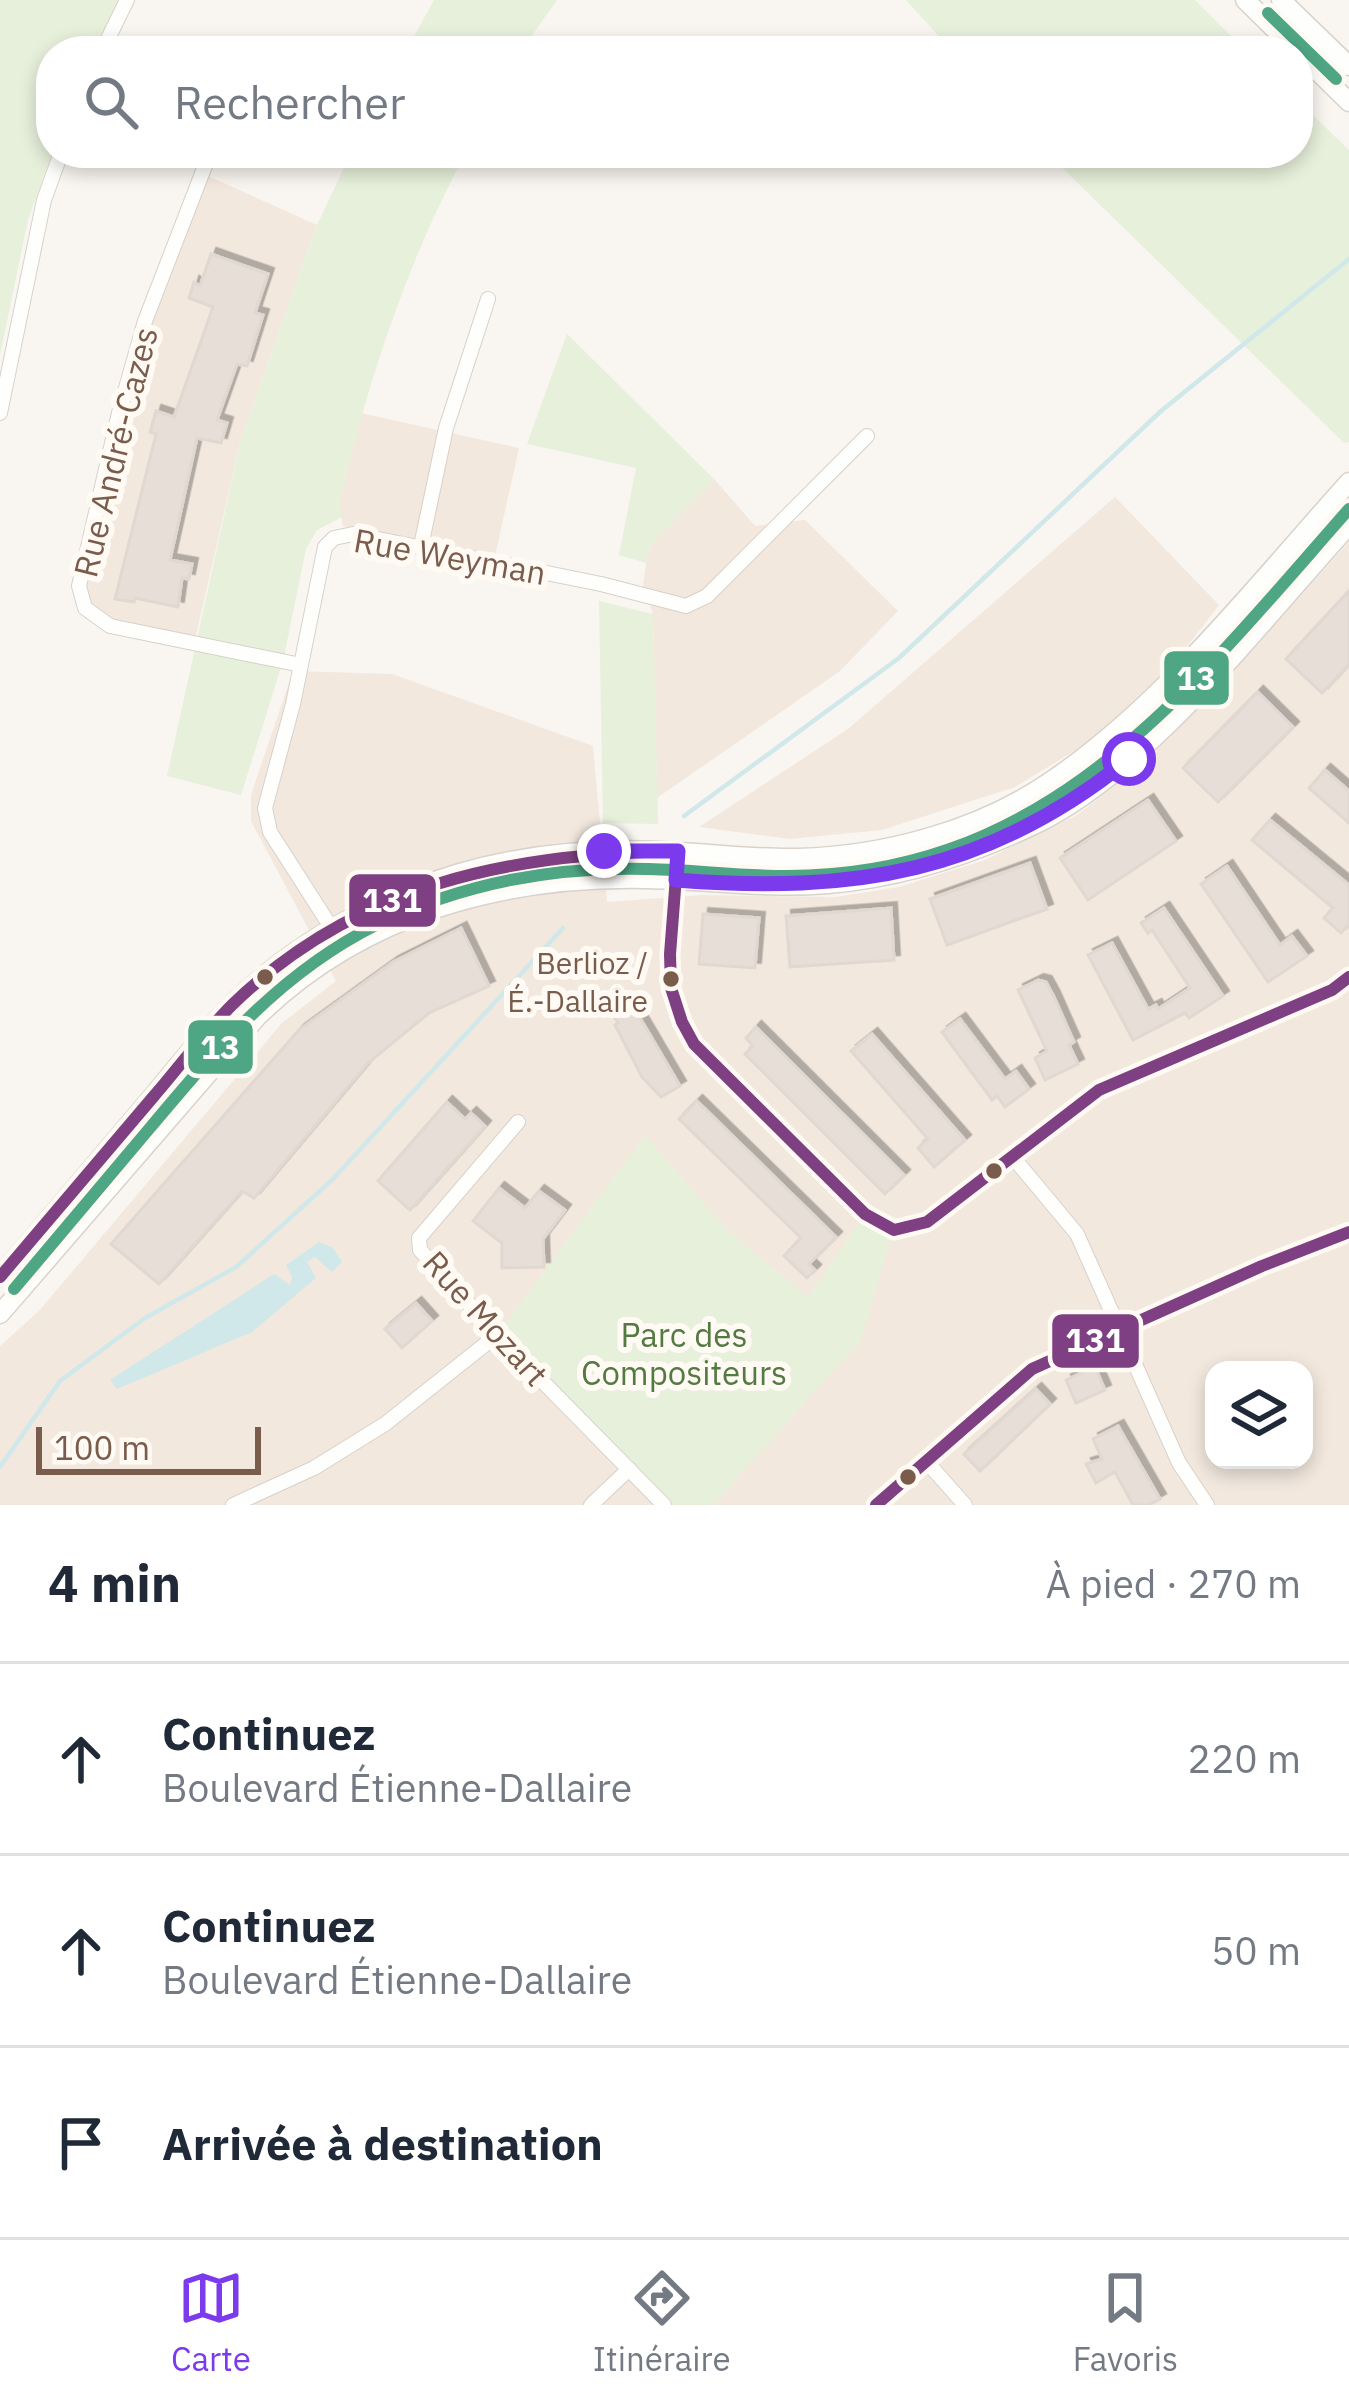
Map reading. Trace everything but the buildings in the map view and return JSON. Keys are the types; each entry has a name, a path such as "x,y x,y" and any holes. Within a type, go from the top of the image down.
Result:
{"street":[{"path":"109,36 127,0"},
{"path":"1245,0 1282,36"},
{"path":"1281,0 1349,66"},
{"path":"1313,66 1349,102"},
{"path":"0,413 44,200 56,168"},
{"name":"Rue André-Cazes","path":"204,168 145,321 79,586 85,608 110,626 301,665"},
{"path":"421,546 446,428 488,299"},
{"name":"Rue Weyman","path":"345,950 266,821 268,792 325,547 334,538 353,534 421,546 686,606 707,596 867,436"},
{"path":"0,1276 230,1006 280,963 332,929 406,892 491,865 590,851 797,858 875,850 961,826 1043,786 1084,757 1137,710 1349,482"},
{"path":"0,1314 256,1017 345,950 418,914 500,889 581,879 779,887 870,880 955,856 1040,822 1083,796 1129,759 1349,525"},
{"path":"678,851 670,988 694,1044 877,1224 893,1231 910,1231 994,1174 1100,1090 1332,990 1349,977"},
{"name":"Rue Mozart","path":"518,1122 418,1238 420,1250 664,1505"},
{"path":"1012,1156 1077,1234 1179,1463 1207,1505"},
{"path":"876,1505 1032,1369 1349,1232"},
{"path":"233,1505 314,1468 385,1424 497,1335"},
{"path":"926,1460 965,1505"},
{"path":"591,1505 629,1469"}],"shaded area":[{"path":"197,171 317,225 241,439 195,640 100,626 79,608 113,413"},
{"path":"361,413 519,448 495,556 343,526 339,503"},
{"path":"714,479 755,526 805,520 898,611 840,671 657,798 653,614 643,585 646,563 651,545"},
{"path":"1115,497 1219,605 1175,662 1089,742 1015,787 882,830 790,839 699,827 848,729"},
{"path":"1349,542 1349,1505 0,1505 0,1346 39,1311 282,1023 336,981 251,821 251,795 293,671 392,674 593,746 607,902 702,895 836,897 899,887 985,860 1077,815 1146,761"}],"green space":[{"path":"0,0 124,0 104,36 36,36 36,168 47,168 28,220 0,355"},
{"path":"434,0 557,0 532,36 414,36"},
{"path":"906,0 1195,0 1231,36 938,36"},
{"path":"1313,115 1349,150 1349,442 1344,443 1062,168 1313,168"},
{"path":"344,168 458,168 425,237 376,368 339,503 342,517 317,530 306,549 283,661 241,795 167,776 241,439 317,225"},
{"path":"567,334 714,479 651,545 646,563 619,555 636,468 527,444"},
{"path":"599,601 653,614 658,824 603,823"},
{"name":"Parc des Compositeurs","path":"645,1135 730,1233 808,1297 865,1214 893,1231 861,1340 713,1505 664,1505 497,1335"}],"water":[{"path":"319,1242 333,1248 342,1262 332,1272 315,1257 307,1262 316,1278 252,1332 117,1389 110,1380 274,1274 290,1285 286,1265"}],"waterway":[{"path":"684,816 899,658 1161,411 1349,259"},
{"path":"0,1467 60,1381 145,1318 236,1267 333,1179 563,928"}],"transit line":[{"name":"13","path":"1268,13 1292,36"},
{"name":"13","path":"1313,57 1336,79"},
{"name":"13","path":"14,1289 225,1042 280,989 341,944 408,911 509,880 614,869 785,876 879,868 963,844 1038,808 1107,760 1231,642 1349,509"},
{"name":"131","path":"0,1277 212,1027 280,964 331,930 384,904 439,883 496,869 555,859 678,851 671,988 694,1044 865,1214 894,1230 927,1222 1099,1090 1332,990 1349,977"},
{"name":"131","path":"876,1505 1032,1369 1349,1232"}],"place":[{"name":"Berlioz / É.-Dallaire","path":"671,979"}],"route":[{"path":"604,851 678,851 676,880 779,887 870,880 955,856 1040,822 1083,796 1129,759"}]}
